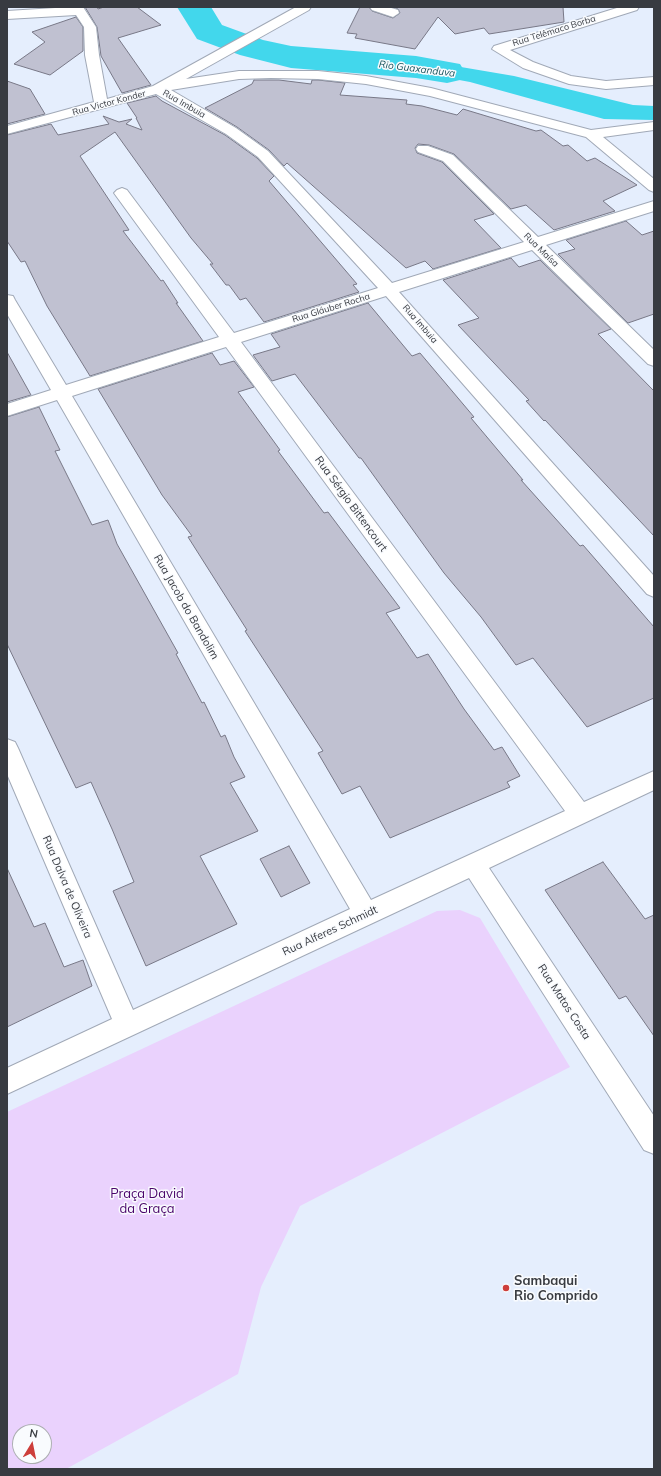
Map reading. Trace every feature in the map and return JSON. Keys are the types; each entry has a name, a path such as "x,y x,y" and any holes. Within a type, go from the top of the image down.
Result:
{"street":[{"name":"Rua Victor Konder","path":"7,130 158,89 305,7"},
{"path":"376,7 393,13"},
{"name":"Rua Telêmaco Borba","path":"633,7 499,49 528,65 568,80 606,85 654,81"},
{"path":"7,14 26,15 78,9 90,27 92,55 101,105"},
{"path":"158,89 196,81 239,76 271,74 331,76 442,95 591,134 654,126"},
{"name":"Rua Imbuia","path":"158,89 231,131 262,154 389,290 654,589"},
{"path":"591,134 654,187"},
{"name":"Rua Maísa","path":"423,149 448,158 654,360"},
{"name":"Rua Sérgio Bittencourt","path":"122,193 580,814"},
{"name":"Rua Gláuber Rocha","path":"7,410 654,206"},
{"name":"Rua Jacob do Bandolim","path":"7,300 366,914"},
{"name":"Rua Dalva de Oliveira","path":"7,748 127,1025"},
{"name":"Rua Alferes Schmidt","path":"7,1081 654,780"},
{"name":"Rua Matos Costa","path":"473,864 654,1140"}],"green space":[{"name":"Praça David da Graça","path":"460,910 480,918 570,1067 300,1206 261,1287 238,1374 66,1469 7,1469 7,1112 437,911"}],"water":[{"path":"252,48 311,61 455,66 514,76 633,105 654,106 654,120 604,119 470,82 443,77 360,69 307,66 247,55"}],"building":[{"path":"85,7 97,7 98,9 104,7 137,7 161,25 118,38 151,85 122,93 101,56 97,27"},
{"path":"360,7 369,7 372,11 393,18 400,13 398,9 393,7 563,7 564,22 489,34 484,28 455,34 438,17 415,49 355,38 357,34 347,33"},
{"path":"76,17 83,27 83,51 50,75 14,64 45,42 32,32"},
{"path":"254,80 279,80 311,84 312,80 345,83 340,95 407,100 406,104 422,106 457,115 463,109 536,131 541,130 563,146 568,145 587,161 595,158 637,185 603,201 615,211 554,230 526,205 511,209 454,154 429,145 418,144 415,148 417,153 442,162 494,214 474,220 501,248 433,269 425,261 406,268 287,163 284,166 269,150 237,127 205,108 252,84"},
{"path":"7,81 30,89 45,114 7,124"},
{"path":"156,96 162,101 225,135 257,158 274,176 269,181 357,284 353,285 359,292 264,322 246,298 240,300 229,285 226,285 210,264 213,264 191,238 115,132 80,156 129,230 123,231 161,281 163,280 178,303 176,303 203,341 90,376 47,306 25,261 21,262 7,241 7,135 51,124 58,135 109,124 103,116 119,122 132,119 126,124 142,130 137,118 127,103"},
{"path":"626,221 642,235 654,231 654,314 628,323 558,254 575,249 566,240"},
{"path":"511,258 519,267 540,260 611,329 598,334 654,391 654,536 545,420 544,421 526,401 529,400 458,325 479,318 443,280"},
{"path":"368,303 412,356 420,353 474,417 471,418 523,480 521,480 580,546 583,545 654,627 654,698 587,727 533,658 516,665 481,617 444,573 361,458 359,458 295,374 272,381 253,355 280,347 271,334"},
{"path":"7,352 31,395 7,402"},
{"path":"212,353 220,365 234,361 254,387 238,392 280,450 278,451 324,513 328,512 400,608 386,613 417,658 428,654 464,709 494,750 502,747 520,776 507,782 510,787 390,838 360,786 342,794 318,753 323,751 245,631 247,630 188,537 192,536 162,495 98,389"},
{"path":"39,407 60,450 55,451 92,525 108,520 117,544 178,653 176,654 202,703 204,702 221,737 225,735 234,757 245,777 230,783 258,831 200,856 237,924 146,966 113,891 134,882 112,829 91,782 76,788 7,644 7,417"},
{"path":"289,846 310,883 281,897 260,859"},
{"path":"603,862 645,919 654,915 654,1036 626,996 619,999 545,890"},
{"path":"7,868 34,927 45,923 64,967 83,960 92,986 7,1027"}],"waterway":[{"name":"Rio Guaxanduva","path":"194,7 209,32 252,48 291,57 416,67 447,72"}],"place":[{"name":"Sambaqui Rio Comprido","path":"506,1288"}]}
